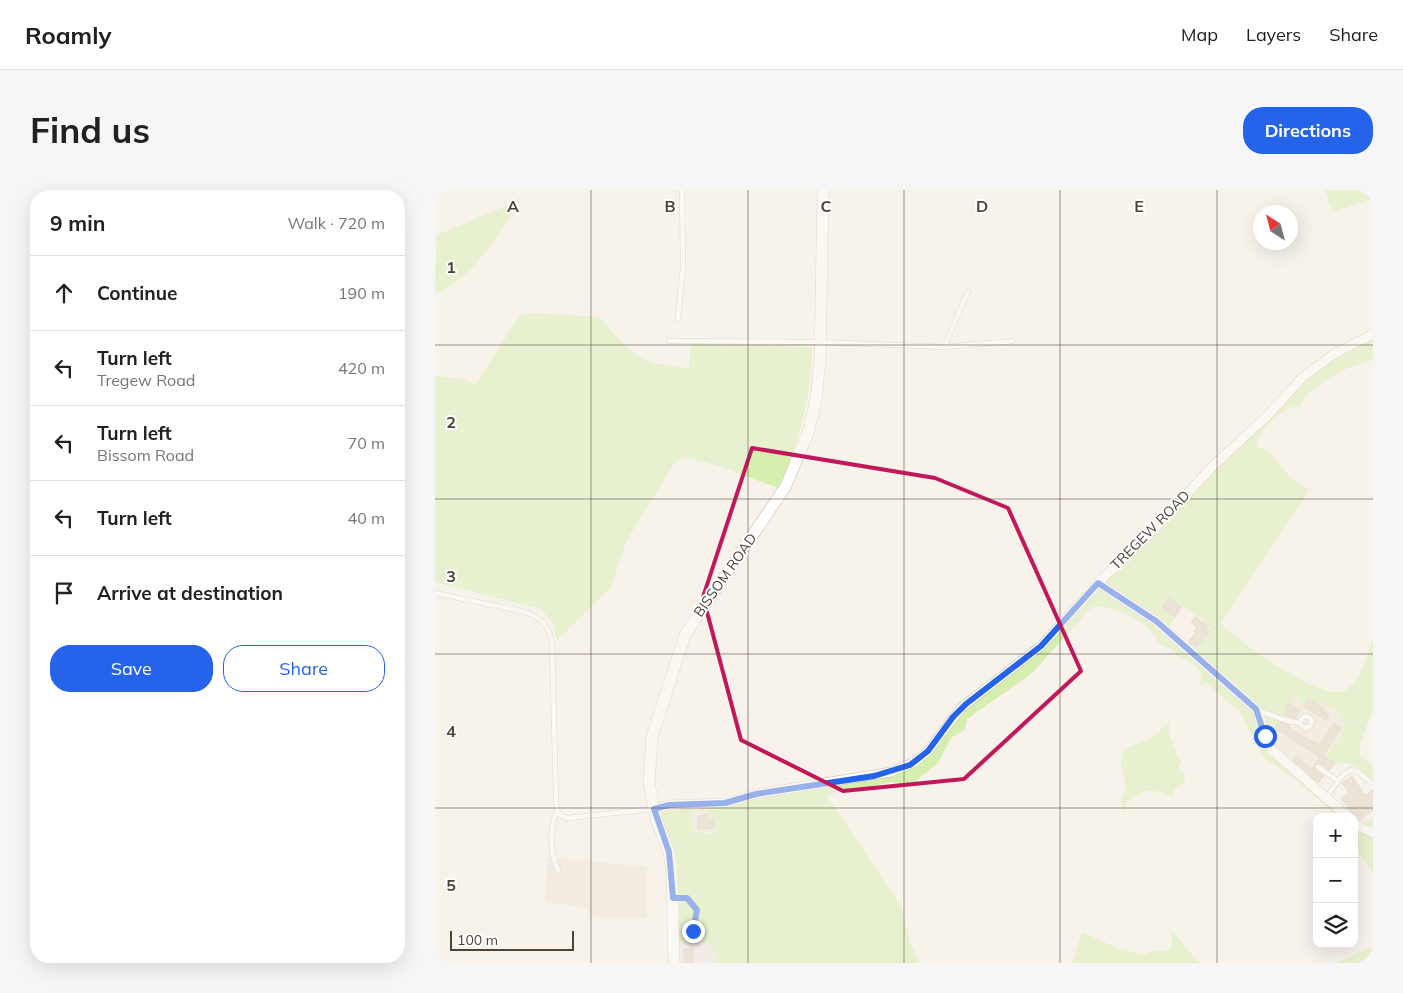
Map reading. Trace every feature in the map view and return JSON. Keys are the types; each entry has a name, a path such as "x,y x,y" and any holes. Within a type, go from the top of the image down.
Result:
{"street":[{"name":"BISSOM ROAD","path":"674,963 673,898 669,852 654,809 649,779 650,749 655,725 677,656 697,616 776,502 793,471 813,414 818,384 821,342 823,190"},
{"name":"TREGEW ROAD","path":"654,809 669,805 725,803 756,794 874,776 910,765 928,751 953,717 966,704 1041,646 1098,583 1144,540 1221,457 1272,411 1307,373 1334,354 1373,334"},
{"path":"1098,583 1156,621 1256,709 1272,750 1344,813"},
{"path":"1358,826 1373,833"}],"lane":[{"path":"678,319 683,267 682,190"},
{"path":"944,346 968,292"},
{"path":"669,341 821,342 944,346 1013,341"},
{"path":"435,594 525,612 539,617 548,626 552,641 557,812 552,830 555,863 558,870"},
{"path":"1256,709 1288,721 1300,723"},
{"path":"1318,767 1338,781"},
{"path":"1326,797 1344,774 1353,770 1371,783"},
{"path":"557,812 561,817 568,818 654,809"},
{"path":"673,898 687,898 696,908 693,943"}],"highlighted area":[{"path":"752,448 935,478 1008,508 1081,671 964,779 843,791 741,740 703,597"}],"shaded area":[{"path":"1294,696 1303,702 1299,707 1309,699 1315,702 1319,700 1343,716 1347,725 1337,745 1335,763 1314,787 1285,762 1264,734"},
{"path":"692,805 705,805 706,814 714,818 715,833 698,831 699,836 693,837"},
{"path":"547,857 647,867 647,918 595,917 582,907 546,902"},
{"path":"707,942 719,958 713,963 674,963 674,944"}],"green space":[{"path":"1325,190 1373,190 1373,199 1332,212"},
{"path":"522,199 474,266 462,277 435,294 437,235"},
{"path":"534,313 599,317 620,341 637,355 657,363 689,369 690,348 694,344 812,347 807,402 803,419 786,471 778,488 719,466 684,457 673,465 627,540 610,589 557,640 553,624 541,609 435,582 435,376 463,379 476,384 519,316"},
{"path":"1373,334 1373,360 1353,366 1331,377 1312,391 1299,407 1286,410 1272,420 1257,441 1256,447 1269,451 1292,479 1309,490 1221,623 1244,643 1280,668 1299,679 1333,692 1344,691 1355,682 1363,667 1373,638 1373,708 1359,748 1361,756 1373,765 1373,781 1352,764 1335,763 1326,758 1334,744 1337,745 1347,725 1340,721 1343,716 1319,700 1315,703 1309,699 1304,707 1299,707 1302,701 1294,696 1275,728 1264,734 1269,746 1344,813 1333,813 1295,779 1263,757 1240,712 1206,683 1199,687 1201,676 1195,665 1178,657 1172,649 1162,646 1150,630 1131,617 1115,610 1092,607 1032,673 967,719 965,729 951,738 937,764 917,780 914,788 892,782 845,792 839,791 827,796 901,906 911,944 919,963 713,963 719,958 707,942 674,944 674,899 654,809 692,805 693,836 698,836 698,831 704,831 705,834 715,833 714,818 709,818 708,814 706,814 706,810 711,810 711,807 910,766 954,717 1020,665 1307,374","holes":["1168,596 1202,620 1211,631 1193,652 1167,630 1175,618 1160,608"]},
{"path":"1171,721 1168,730 1169,735 1177,757 1182,760 1179,763 1179,770 1184,773 1185,781 1178,788 1173,789 1175,795 1146,791 1136,795 1126,804 1125,815 1121,802 1126,786 1121,765 1123,751 1130,746 1148,740"},
{"path":"1373,817 1373,873 1358,852 1359,827"},
{"path":"1170,929 1200,963 1072,963 1082,932 1119,949 1142,955 1171,948"},
{"path":"1373,946 1373,963 1336,963"}],"building":[{"path":"1168,597 1182,607 1175,617 1161,608"},
{"path":"1195,617 1207,626 1205,628 1210,631 1196,648 1188,641 1196,633 1194,631 1197,627 1191,622"},
{"path":"1309,699 1324,708 1322,710 1329,715 1326,720 1304,707"},
{"path":"1289,703 1300,711 1295,718 1284,715 1287,711 1284,710"},
{"path":"1279,722 1290,725 1288,727 1298,734 1320,745 1334,723 1341,728 1323,756 1335,763 1330,770 1319,763 1315,765 1320,757 1275,728"},
{"path":"1296,756 1312,769 1314,766 1315,770 1324,776 1318,783 1293,760"},
{"path":"1352,776 1365,795 1373,790 1373,810 1358,819 1358,813 1352,813 1341,798 1349,793 1342,783"},
{"path":"707,815 707,820 713,819 714,828 698,829 698,816"},
{"path":"693,948 693,963 684,963 684,949"}],"route":[{"path":"693,931 697,910 694,904 687,898 673,898 669,852 654,809 669,805 725,803 767,792 874,776 910,765 928,751 953,717 966,704 1034,653 1098,583 1156,621 1256,709 1265,736"}]}
